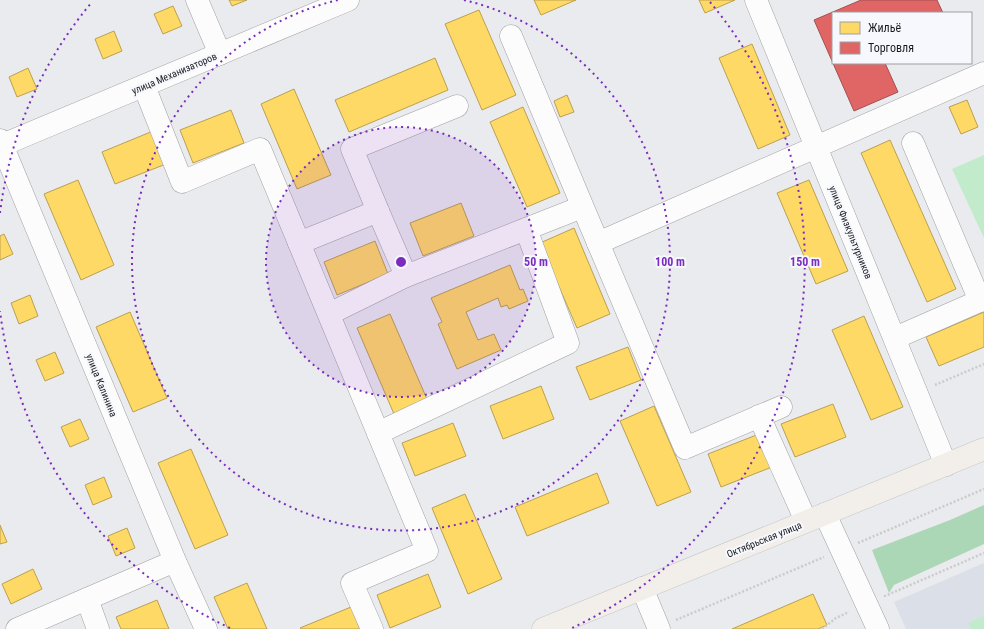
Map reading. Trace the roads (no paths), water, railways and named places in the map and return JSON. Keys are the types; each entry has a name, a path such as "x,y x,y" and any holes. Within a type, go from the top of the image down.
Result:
{"main road":[{"name":"Октябрьская улица","path":"543,629 984,449"}],"street":[{"path":"197,0 220,54"},
{"name":"улица Механизаторов","path":"1,143 144,86 348,0"},
{"name":"улица Физкультурников","path":"756,0 946,464"},
{"path":"511,36 685,448 781,407"},
{"path":"598,242 984,73"},
{"path":"144,86 182,182 260,149 427,551 352,583 372,629"},
{"path":"406,276 352,149 457,106"},
{"name":"улица Калинина","path":"1,143 174,561 206,629"},
{"path":"895,338 982,300 913,143"},
{"path":"329,314 406,276 582,207"},
{"path":"299,243 378,211"},
{"path":"378,433 568,343 526,229"},
{"path":"759,416 815,518 841,550 878,629"},
{"path":"16,629 174,561"},
{"path":"642,588 658,628"},
{"path":"87,599 98,629"}]}
